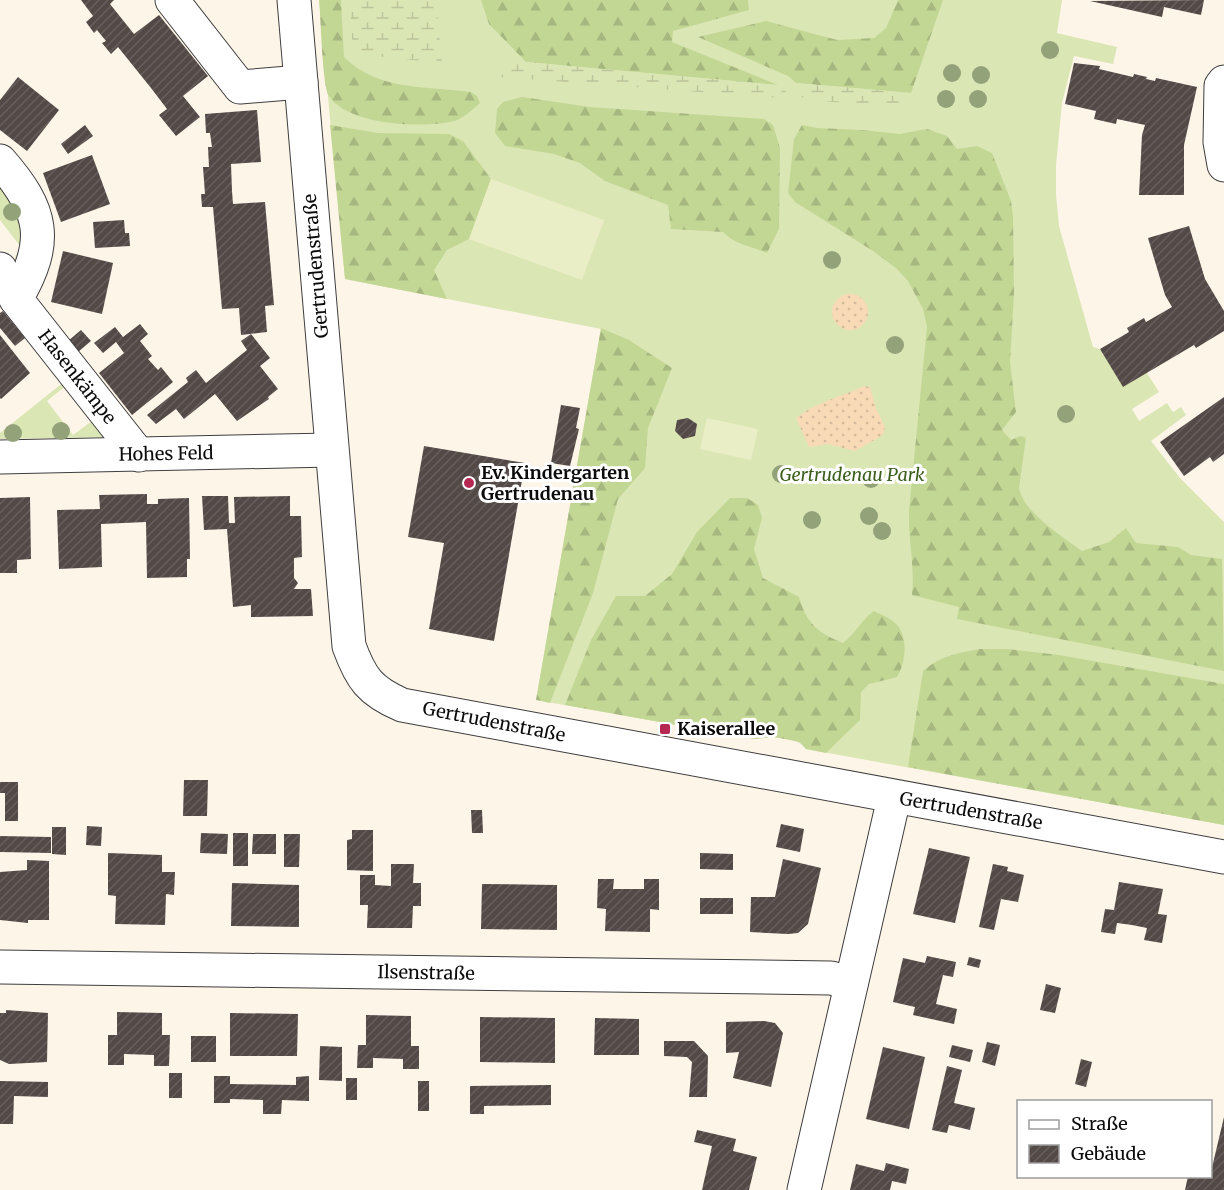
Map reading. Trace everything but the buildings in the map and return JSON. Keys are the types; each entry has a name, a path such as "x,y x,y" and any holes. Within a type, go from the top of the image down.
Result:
{"street":[{"path":"172,0 240,87 301,82"},
{"name":"Gertrudenstraße","path":"294,0 349,646 364,680 380,695 402,705 894,798 1224,857"},
{"path":"1224,82 1221,86 1220,142 1224,165"},
{"path":"0,161 22,185 32,204 36,223 36,253 31,273 16,299"},
{"name":"Hasenkämpe","path":"0,268 16,299 139,455"},
{"name":"Hohes Feld","path":"0,457 331,450"},
{"path":"804,1190 894,798"},
{"name":"Ilsenstraße","path":"0,967 831,978 851,983"}],"green space":[{"name":"Gertrudenau Park","path":"319,0 1062,0 1057,33 1117,47 1113,64 1074,56 1062,103 1056,165 1059,226 1093,347 1100,349 1123,386 1147,373 1159,392 1132,409 1139,421 1167,403 1173,412 1181,407 1186,415 1151,441 1180,478 1224,522 1224,825 806,749 789,739 755,739 536,700 601,329 345,279"},
{"path":"319,0 341,0 344,57 357,68 372,76 403,85 471,92 477,96 480,103 457,120 424,125 368,119 338,106 327,90 323,66"},
{"path":"350,0 436,0 442,63 353,54"},
{"path":"481,0 748,0 749,10 673,31 672,42 778,85 526,62 489,24"},
{"path":"898,0 943,0 911,93 796,83 788,76 698,37 766,21 837,40 874,38 886,28"},
{"path":"526,62 778,85 783,86 786,91 781,98 499,77 492,66"},
{"path":"796,83 911,93 909,103 901,107 806,100 802,97"},
{"path":"522,97 590,107 764,119 773,125 780,148 779,229 767,253 738,243 723,232 671,229 668,205 605,181 580,163 554,154 505,146 495,133 497,109 503,102"},
{"path":"330,125 378,133 449,134 463,141 491,179 469,239 447,250 434,270 447,299 345,279"},
{"path":"802,125 900,134 927,129 947,136 957,149 977,146 992,153 1011,201 1013,216 1014,294 1010,362 1016,412 1002,430 1011,440 1020,436 1026,438 1019,488 1022,497 1036,515 1082,551 1109,542 1126,528 1136,543 1178,547 1191,555 1222,559 1224,671 957,619 959,607 912,595 909,510 927,327 923,309 908,281 897,269 873,251 795,202 788,193 794,139"},
{"path":"0,171 9,182 29,256 11,267 20,246 0,220"},
{"path":"491,179 604,220 582,280 469,239"},
{"path":"601,328 629,340 672,368 648,428 645,468 618,499 593,593 550,703 536,700"},
{"path":"65,381 68,384 47,401 73,435 92,421 111,437 0,439 0,433"},
{"path":"707,418 758,429 751,460 700,449"},
{"path":"730,498 747,498 758,505 762,518 754,549 763,578 799,597 805,614 820,631 843,643 874,611 893,621 902,635 905,649 897,677 869,684 861,692 860,720 826,753 806,749 800,742 774,737 755,739 565,705 591,640 616,596 645,596 672,574 697,532"},
{"path":"980,649 1008,649 1059,655 1224,684 1224,825 908,767 923,671 943,659"}],"sand":[{"path":"850,294 863,299 868,312 863,325 850,330 837,325 832,312 837,299"},
{"path":"864,386 870,387 885,427 883,435 855,451 828,444 809,447 796,418 820,404"}],"place":[{"name":"Ev. Kindergarten Gertrudenau","path":"469,483"},
{"name":"Kaiserallee","path":"665,729"}]}
